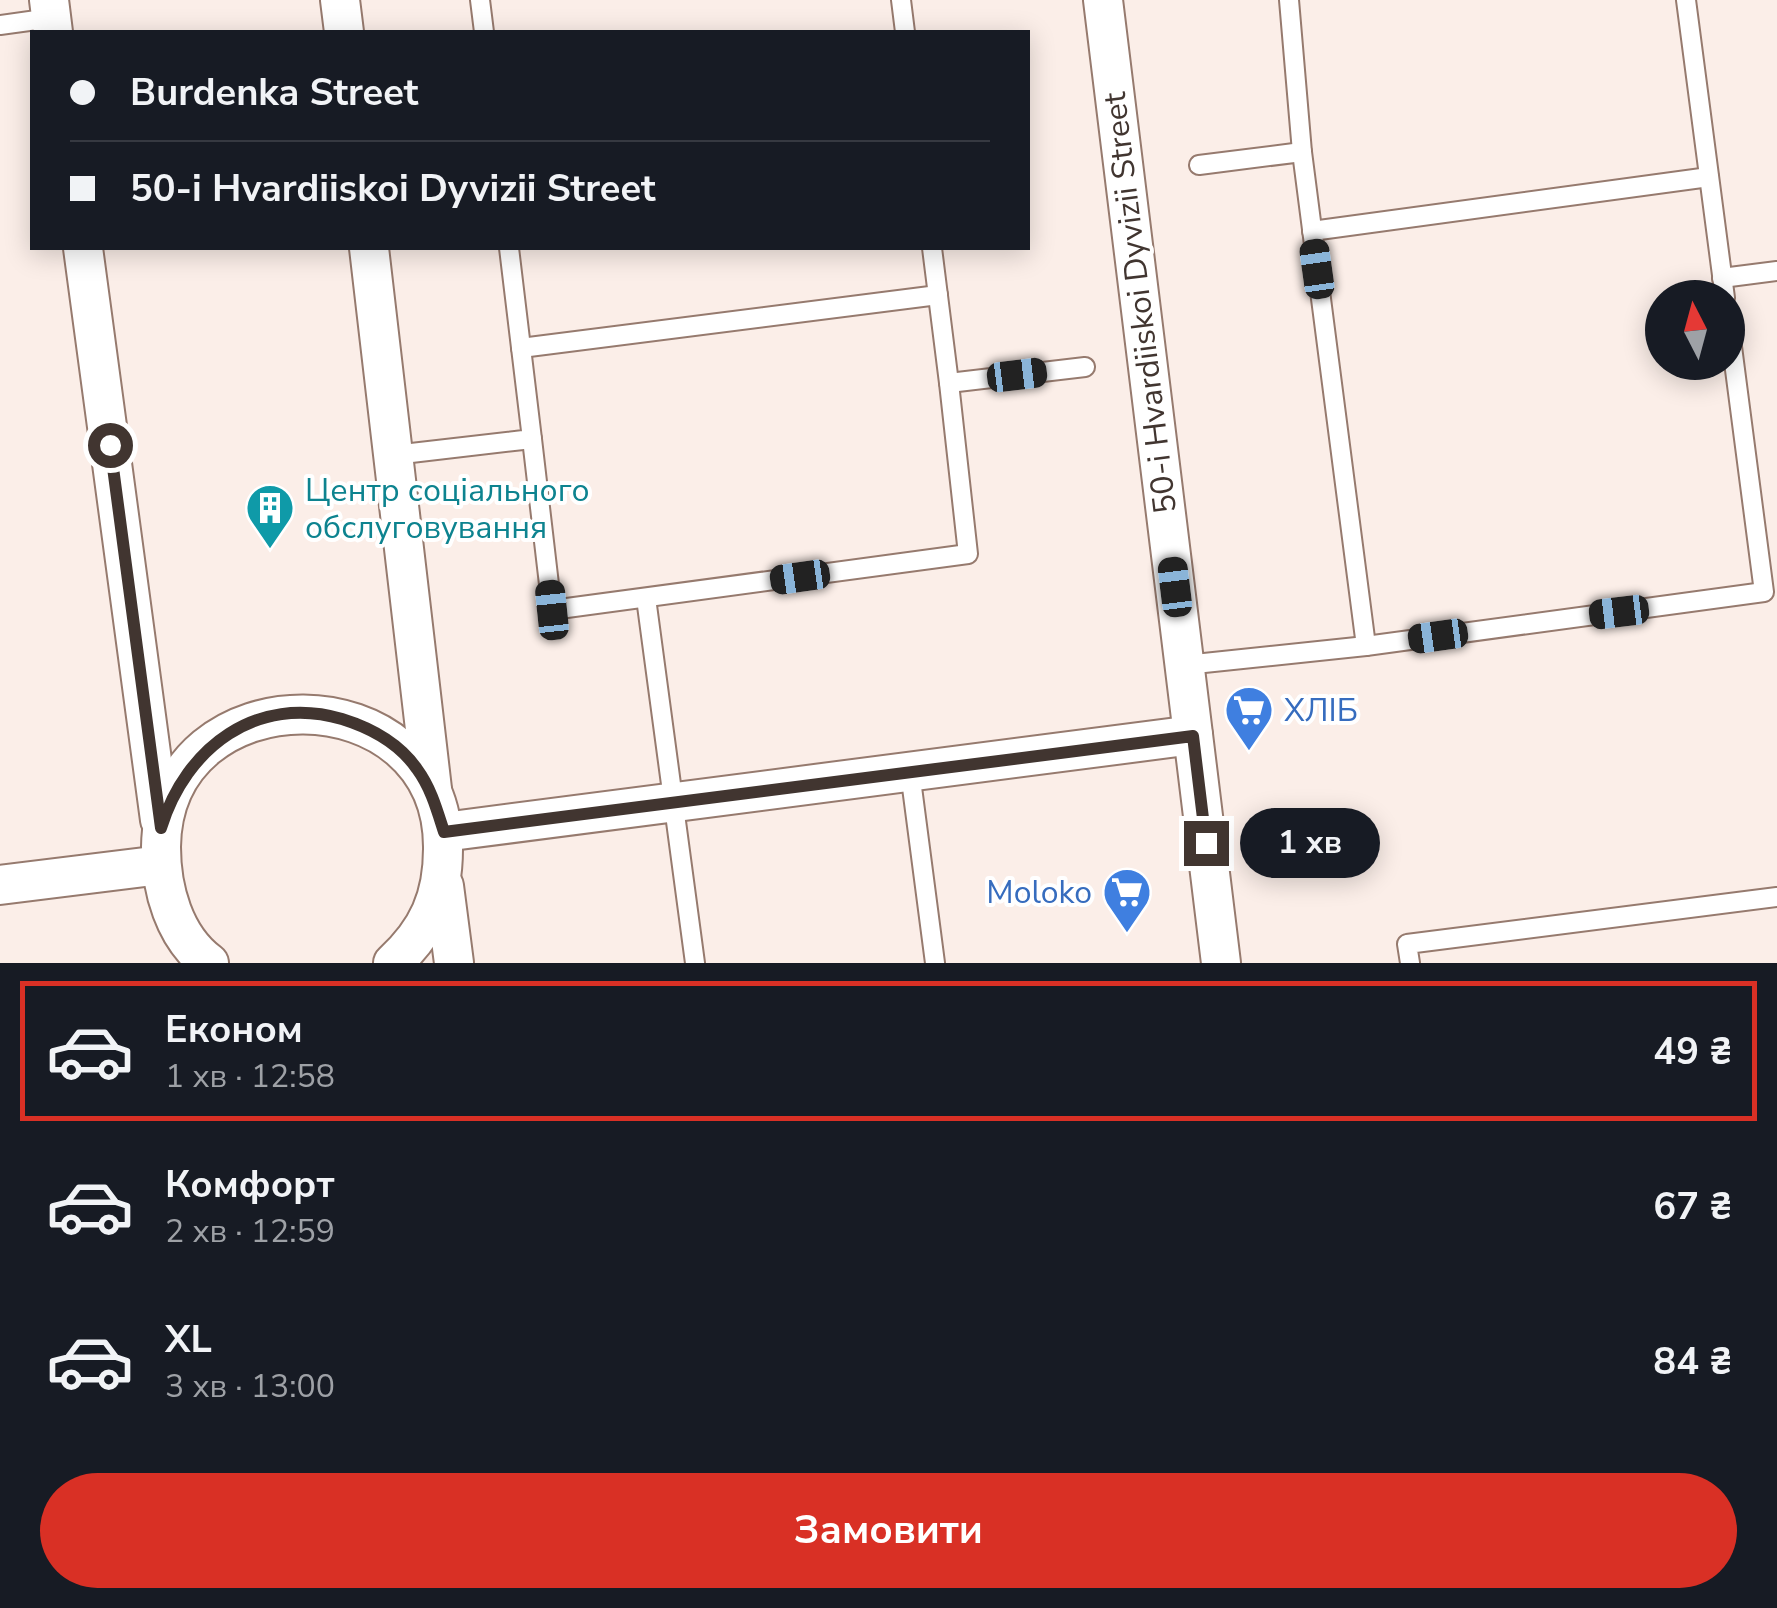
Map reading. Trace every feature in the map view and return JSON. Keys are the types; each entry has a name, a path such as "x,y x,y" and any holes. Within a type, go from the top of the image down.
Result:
{"street":[{"path":"340,0 344,30"},
{"name":"50-i Hvardiiskoi Dyvizii Street","path":"1104,0 1221,963"},
{"path":"83,250 161,828 161,865 177,963"},
{"path":"369,250 454,963"},
{"path":"161,828 179,781 204,750 255,720 289,712 319,712 367,726 398,748 438,814"},
{"path":"438,814 672,802 1193,736"},
{"path":"0,885 161,865"},
{"path":"392,963 416,942 433,913 443,880"},
{"path":"168,906 186,938 209,963"}],"lane":[{"path":"480,0 484,30"},
{"path":"901,0 905,30"},
{"path":"1289,0 1302,152 1366,646"},
{"path":"1686,0 1722,278 1777,271"},
{"path":"0,25 51,17"},
{"path":"1199,165 1302,152"},
{"path":"1312,231 1709,177"},
{"path":"509,250 552,610 968,554 932,250"},
{"path":"521,348 938,296"},
{"path":"949,383 1086,366"},
{"path":"1184,665 1366,646 1764,592 1736,380"},
{"path":"394,455 532,439"},
{"path":"646,598 696,963"},
{"path":"910,772 935,963"},
{"path":"1410,963 1407,944 1777,897"}],"place":[{"name":"Центр соціального обслуговування","path":"270,550"},
{"name":"ХЛІБ","path":"1249,752"},
{"name":"Moloko","path":"1127,934"}],"route":[{"path":"110,445 161,828 179,781 220,737 255,720 289,712 319,712 367,726 398,748 417,768 433,796 444,832 1193,736 1206,843"}]}
